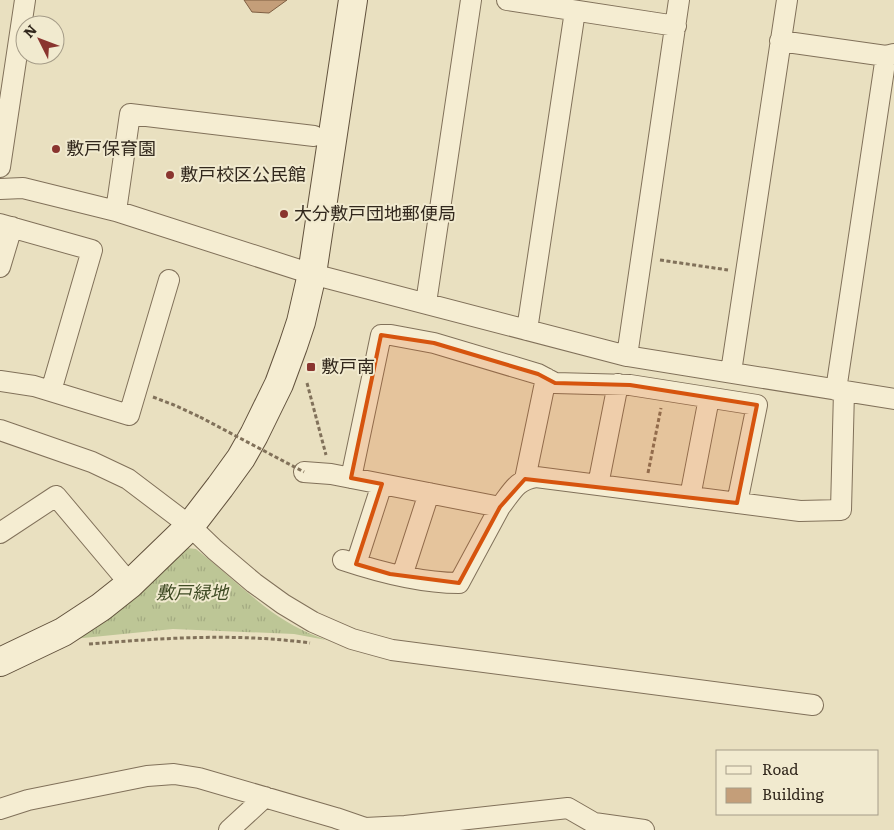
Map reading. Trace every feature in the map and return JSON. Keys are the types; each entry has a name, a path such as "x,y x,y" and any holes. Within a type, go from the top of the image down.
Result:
{"street":[{"path":"0,166 25,0"},
{"path":"0,662 64,632 101,607 130,584 190,526 241,458 262,419 279,384 294,346 312,274 354,0"},
{"path":"426,303 471,0"},
{"path":"507,0 676,26"},
{"path":"627,356 680,0"},
{"path":"731,372 786,0"},
{"path":"527,330 575,10"},
{"path":"382,484 349,562 390,574 444,583 459,583 500,507 517,485 525,479 536,477 800,511 841,510 840,390 890,55 780,41"},
{"path":"116,211 130,114 314,136"},
{"path":"0,189 23,188 116,211 312,274 627,356 894,399"},
{"path":"0,267 6,226 92,250 51,391"},
{"path":"0,381 34,386 129,415 169,280"},
{"path":"351,478 381,335 391,335 434,343 538,374 555,383 630,385 757,405 738,503"},
{"path":"525,479 546,378"},
{"path":"598,485 618,384"},
{"path":"690,497 709,398"},
{"path":"0,430 92,462 128,479 190,526 254,583 283,604 313,622 352,639 392,650 814,705"},
{"path":"304,472 331,474 500,507"},
{"path":"402,576 429,493"},
{"path":"0,533 56,496 130,584"},
{"path":"0,809 28,800 120,781 174,774 199,778 265,797 336,818 365,829 568,808 594,823 644,830"},
{"path":"229,830 265,797"}],"path":[{"path":"642,257 746,273"},
{"path":"307,383 331,474"},
{"path":"644,491 664,390"},
{"path":"136,391 200,417 304,472"},
{"path":"86,644 217,637 318,644"}],"highlighted area":[{"path":"381,335 434,343 538,374 555,383 630,385 757,405 737,503 525,479 500,507 459,583 390,574 356,564 382,484 351,478"}],"green space":[{"name":"敷戸緑地","path":"187,548 196,549 279,617 302,630 326,640 294,634 173,629 73,639 172,562"}],"building":[{"path":"244,0 287,0 269,13 252,12"}],"place":[{"name":"敷戸保育園","path":"56,149"},
{"name":"敷戸校区公民館","path":"170,175"},
{"name":"大分敷戸団地郵便局","path":"284,214"},
{"name":"敷戸南","path":"311,367"}]}
